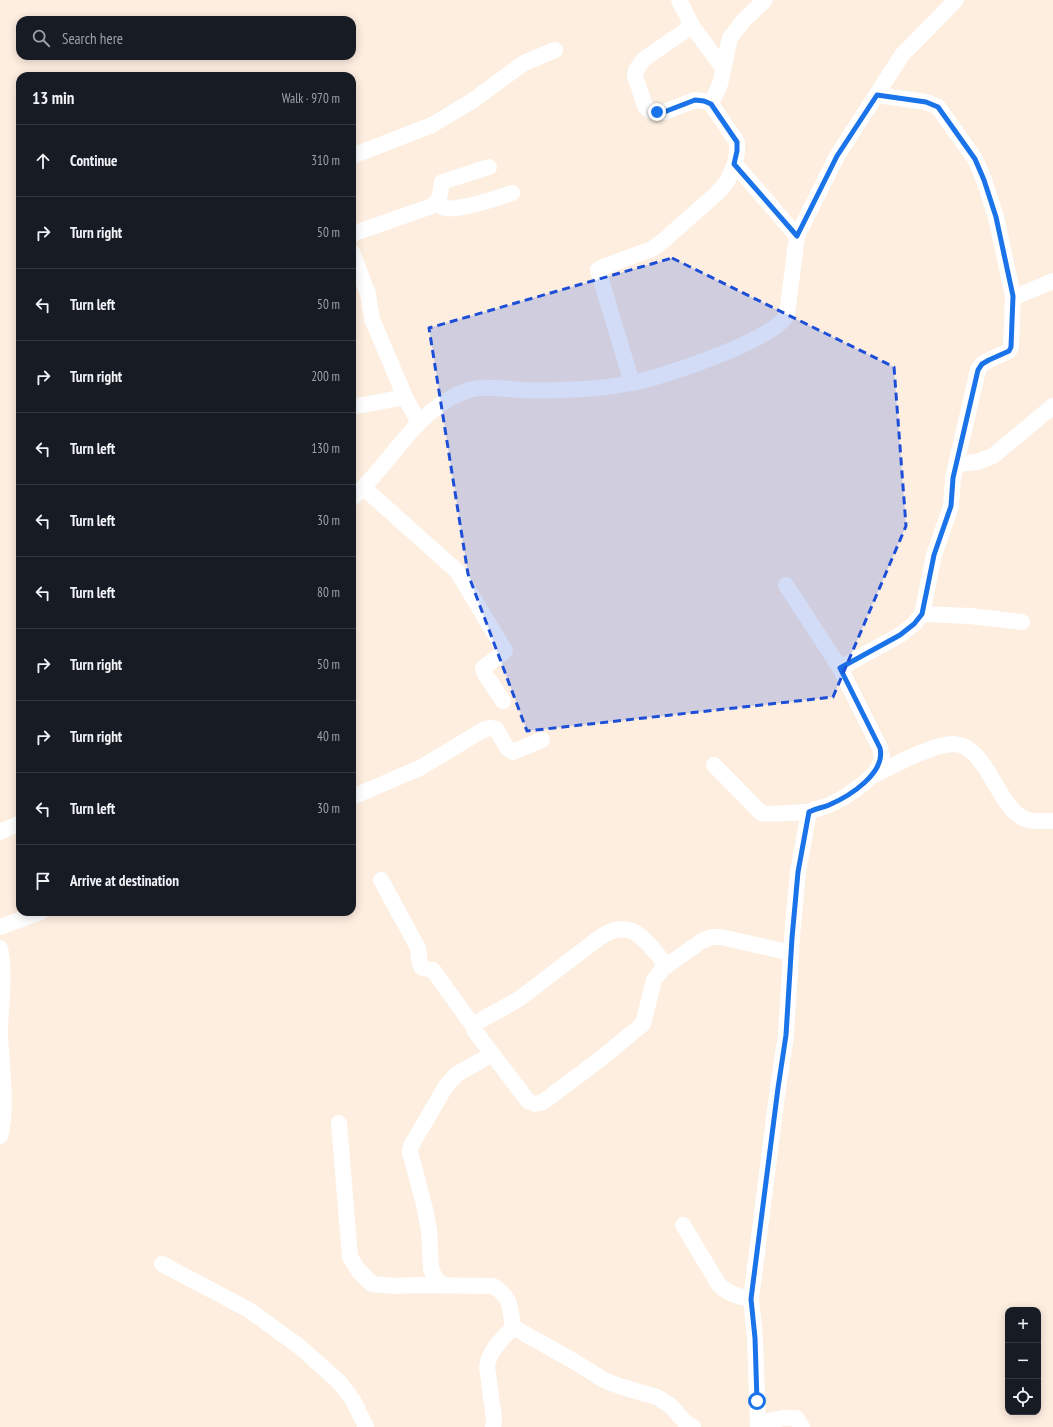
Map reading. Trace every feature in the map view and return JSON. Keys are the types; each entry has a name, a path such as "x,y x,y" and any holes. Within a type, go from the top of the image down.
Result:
{"street":[{"path":"679,0 692,26 723,68"},
{"path":"711,104 720,84 730,38 743,21 765,0"},
{"path":"356,495 364,488 419,423 438,407 466,391 484,388 522,390 587,389 632,383 688,367 744,345 782,323 787,314 797,236 837,156 902,55 956,0"},
{"path":"632,383 598,270 652,248 663,241 716,194 726,182 734,164 737,151 737,142 711,104 704,101 695,100 664,112 650,110 645,106 635,76 636,70 644,59 692,26"},
{"path":"356,154 432,125 472,101 524,63 555,50"},
{"path":"840,668 900,635 914,624 922,614 934,555 951,506 957,464 978,370 982,364 1009,351 1011,347 1013,296 996,217 984,180 975,159 938,107 926,102 877,95"},
{"path":"734,164 797,236"},
{"path":"437,203 442,182 489,167"},
{"path":"437,203 445,208 462,206 487,202 512,193"},
{"path":"356,233 437,203"},
{"path":"356,262 368,294 372,319 405,397 419,423"},
{"path":"1013,296 1020,296 1053,281"},
{"path":"356,407 405,397"},
{"path":"957,464 977,462 993,456 1053,406"},
{"path":"364,488 457,571 505,651 483,668 485,674 503,701"},
{"path":"786,585 840,668 880,748 882,757 879,766 872,776"},
{"path":"922,614 970,616 1022,622"},
{"path":"356,795 420,768 483,730 490,728 496,729 508,749 513,752 542,740"},
{"path":"714,765 761,813 767,815 775,813 809,812 816,807 829,805 848,794 872,776 915,756 953,744 959,745 978,758 991,776 1005,802 1023,819 1030,821 1053,821"},
{"path":"802,1427 796,1418 784,1418 758,1425 755,1338 751,1299 786,1035 798,872 809,812"},
{"path":"0,832 16,825"},
{"path":"381,880 418,948 422,968 433,970 492,1054 528,1101 534,1104 542,1102 599,1060 643,1024 654,980 663,968 702,941 712,937 721,937 791,952"},
{"path":"0,927 29,916"},
{"path":"473,1026 519,998 605,934 620,928 628,928 643,938 667,966"},
{"path":"0,948 3,974 0,1033 3,1106 0,1136"},
{"path":"444,1285 436,1279 431,1269 429,1230 421,1191 411,1157 411,1146 446,1086 457,1074 492,1054"},
{"path":"339,1123 350,1257 358,1270 372,1284 395,1286 493,1286 503,1292 508,1302 513,1327 604,1380 657,1397 671,1406 686,1423 693,1427"},
{"path":"683,1225 719,1285 724,1290 735,1295 751,1299"},
{"path":"162,1264 249,1310 300,1347 339,1382 353,1400 366,1427"},
{"path":"493,1427 494,1419 487,1367 488,1360 490,1353 513,1327"}],"highlighted area":[{"path":"672,258 894,367 906,526 833,697 527,731 468,574 429,328"}],"route":[{"path":"657,112 664,112 695,100 704,101 711,104 737,142 737,151 734,164 797,236 850,133 877,95 926,102 938,107 975,159 984,180 996,217 1013,296 1011,347 1009,351 982,364 978,370 953,478 951,506 942,537 934,555 922,614 914,624 900,635 840,668 880,748 882,757 879,766 872,776 854,791 829,805 816,807 809,812 798,872 786,1035 778,1088 756,1271 751,1299 755,1338 757,1401"}]}
